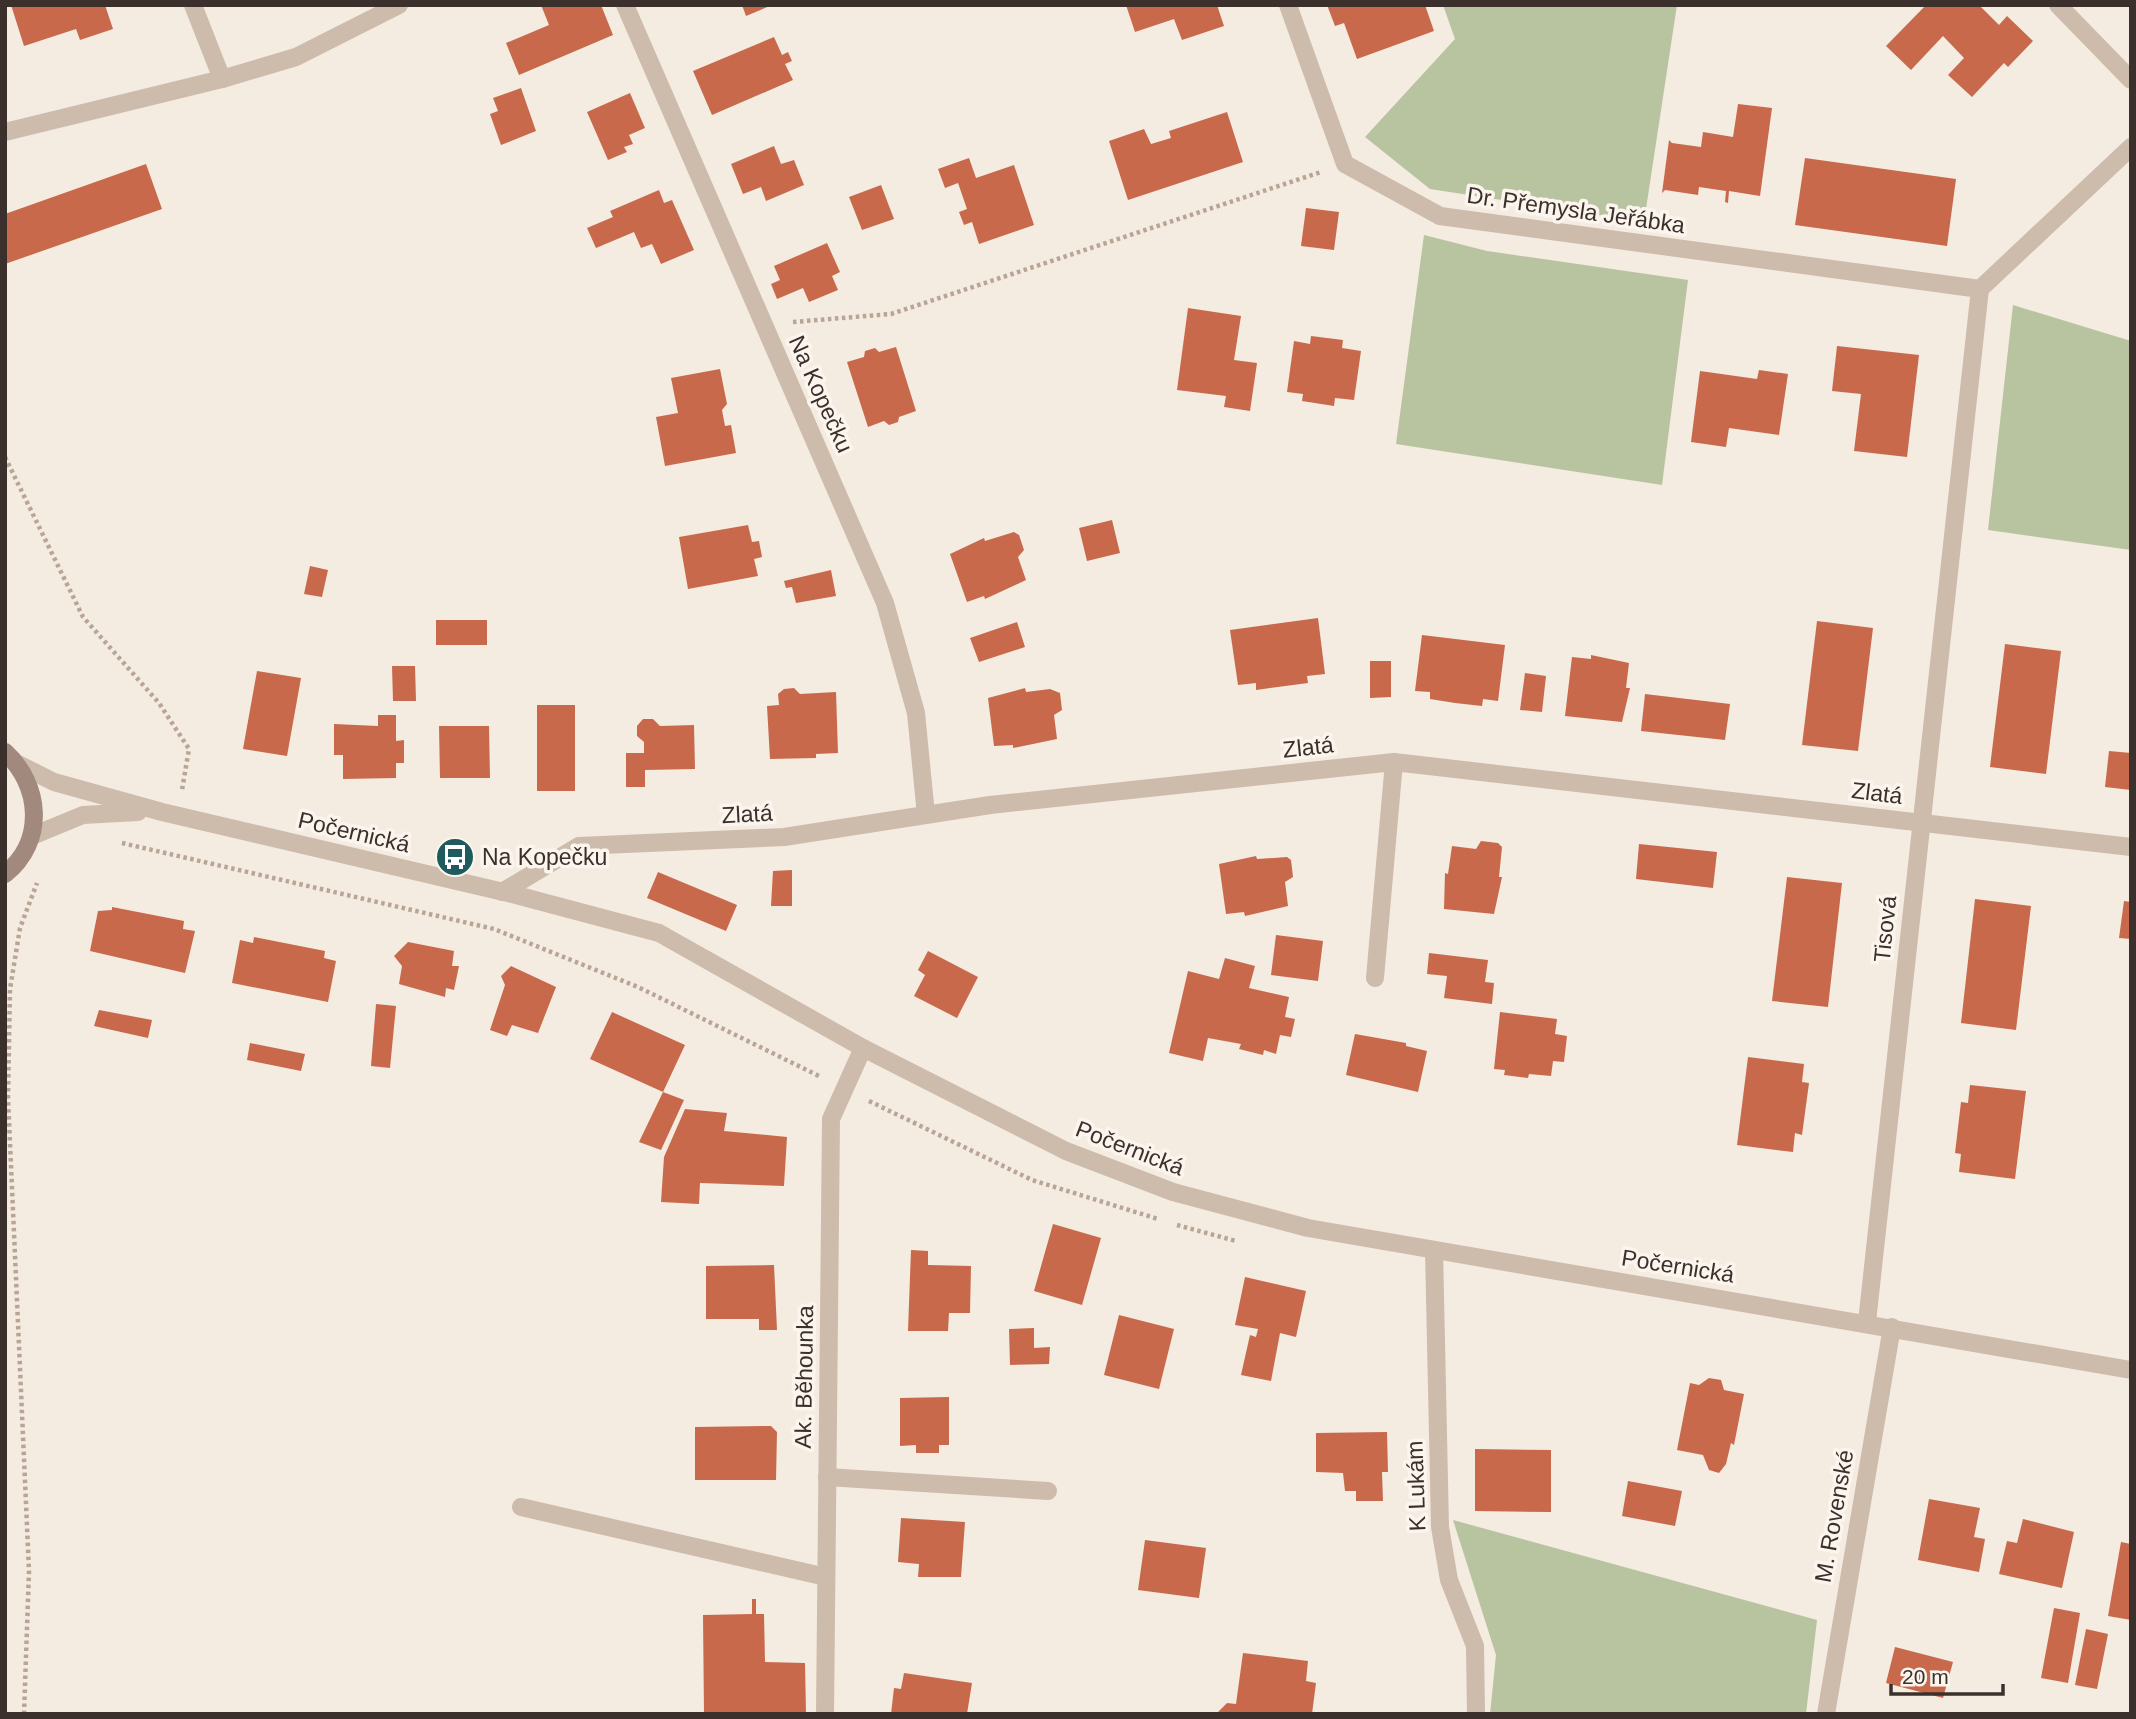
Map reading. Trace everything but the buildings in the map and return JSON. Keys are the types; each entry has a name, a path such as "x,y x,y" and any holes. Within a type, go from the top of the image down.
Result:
{"main road":[{"path":"5,874 24,853 32,836 35,811 31,786 12,758"}],"street":[{"path":"193,5 222,79"},
{"path":"5,132 222,79 296,57 399,5"},
{"name":"Na Kopečku","path":"625,5 886,603 916,713 926,815"},
{"path":"1288,5 1345,164"},
{"path":"2058,5 2131,80"},
{"path":"1980,289 2131,147"},
{"name":"Dr. Přemysla Jeřábka","path":"1345,164 1440,216 1980,289"},
{"name":"Tisová","path":"1867,1322 1980,289"},
{"name":"Počernická","path":"12,758 54,782 169,813 502,891 659,933 863,1048 1066,1151 1173,1192 1308,1228 1867,1322 2131,1370"},
{"path":"1375,978 1394,762"},
{"name":"Zlatá","path":"502,891 579,846 784,837 990,805 1394,762 2131,847"},
{"name":"Počernická","path":"32,836 83,815 118,811 169,813"},
{"name":"Ak. Běhounka","path":"825,1714 831,1119 842,1088 863,1048"},
{"name":"K Lukám","path":"1434,1250 1440,1527 1449,1580 1475,1646 1476,1714"},
{"name":"M. Rovenské","path":"1826,1714 1892,1327"},
{"path":"827,1477 1048,1490"},
{"path":"521,1507 826,1577"}],"path":[{"path":"764,325 891,314 1345,164"},
{"path":"5,457 83,617 159,703 189,749 188,770 169,813"},
{"path":"115,841 495,929 638,987 1032,1180 1236,1241"},
{"path":"24,1714 29,1571 8,1098 13,968 20,928 42,871"},
{"path":"5,967 13,968"}],"green space":[{"path":"1443,5 1677,5 1644,222 1430,189 1365,137 1455,39"},
{"path":"1424,235 1487,251 1688,280 1662,485 1396,444"},
{"path":"2013,305 2131,341 2131,550 1988,530"},
{"path":"1453,1520 1817,1620 1806,1714 1490,1714 1496,1655"}],"place":[{"name":"Na Kopečku","path":"455,857"}]}
